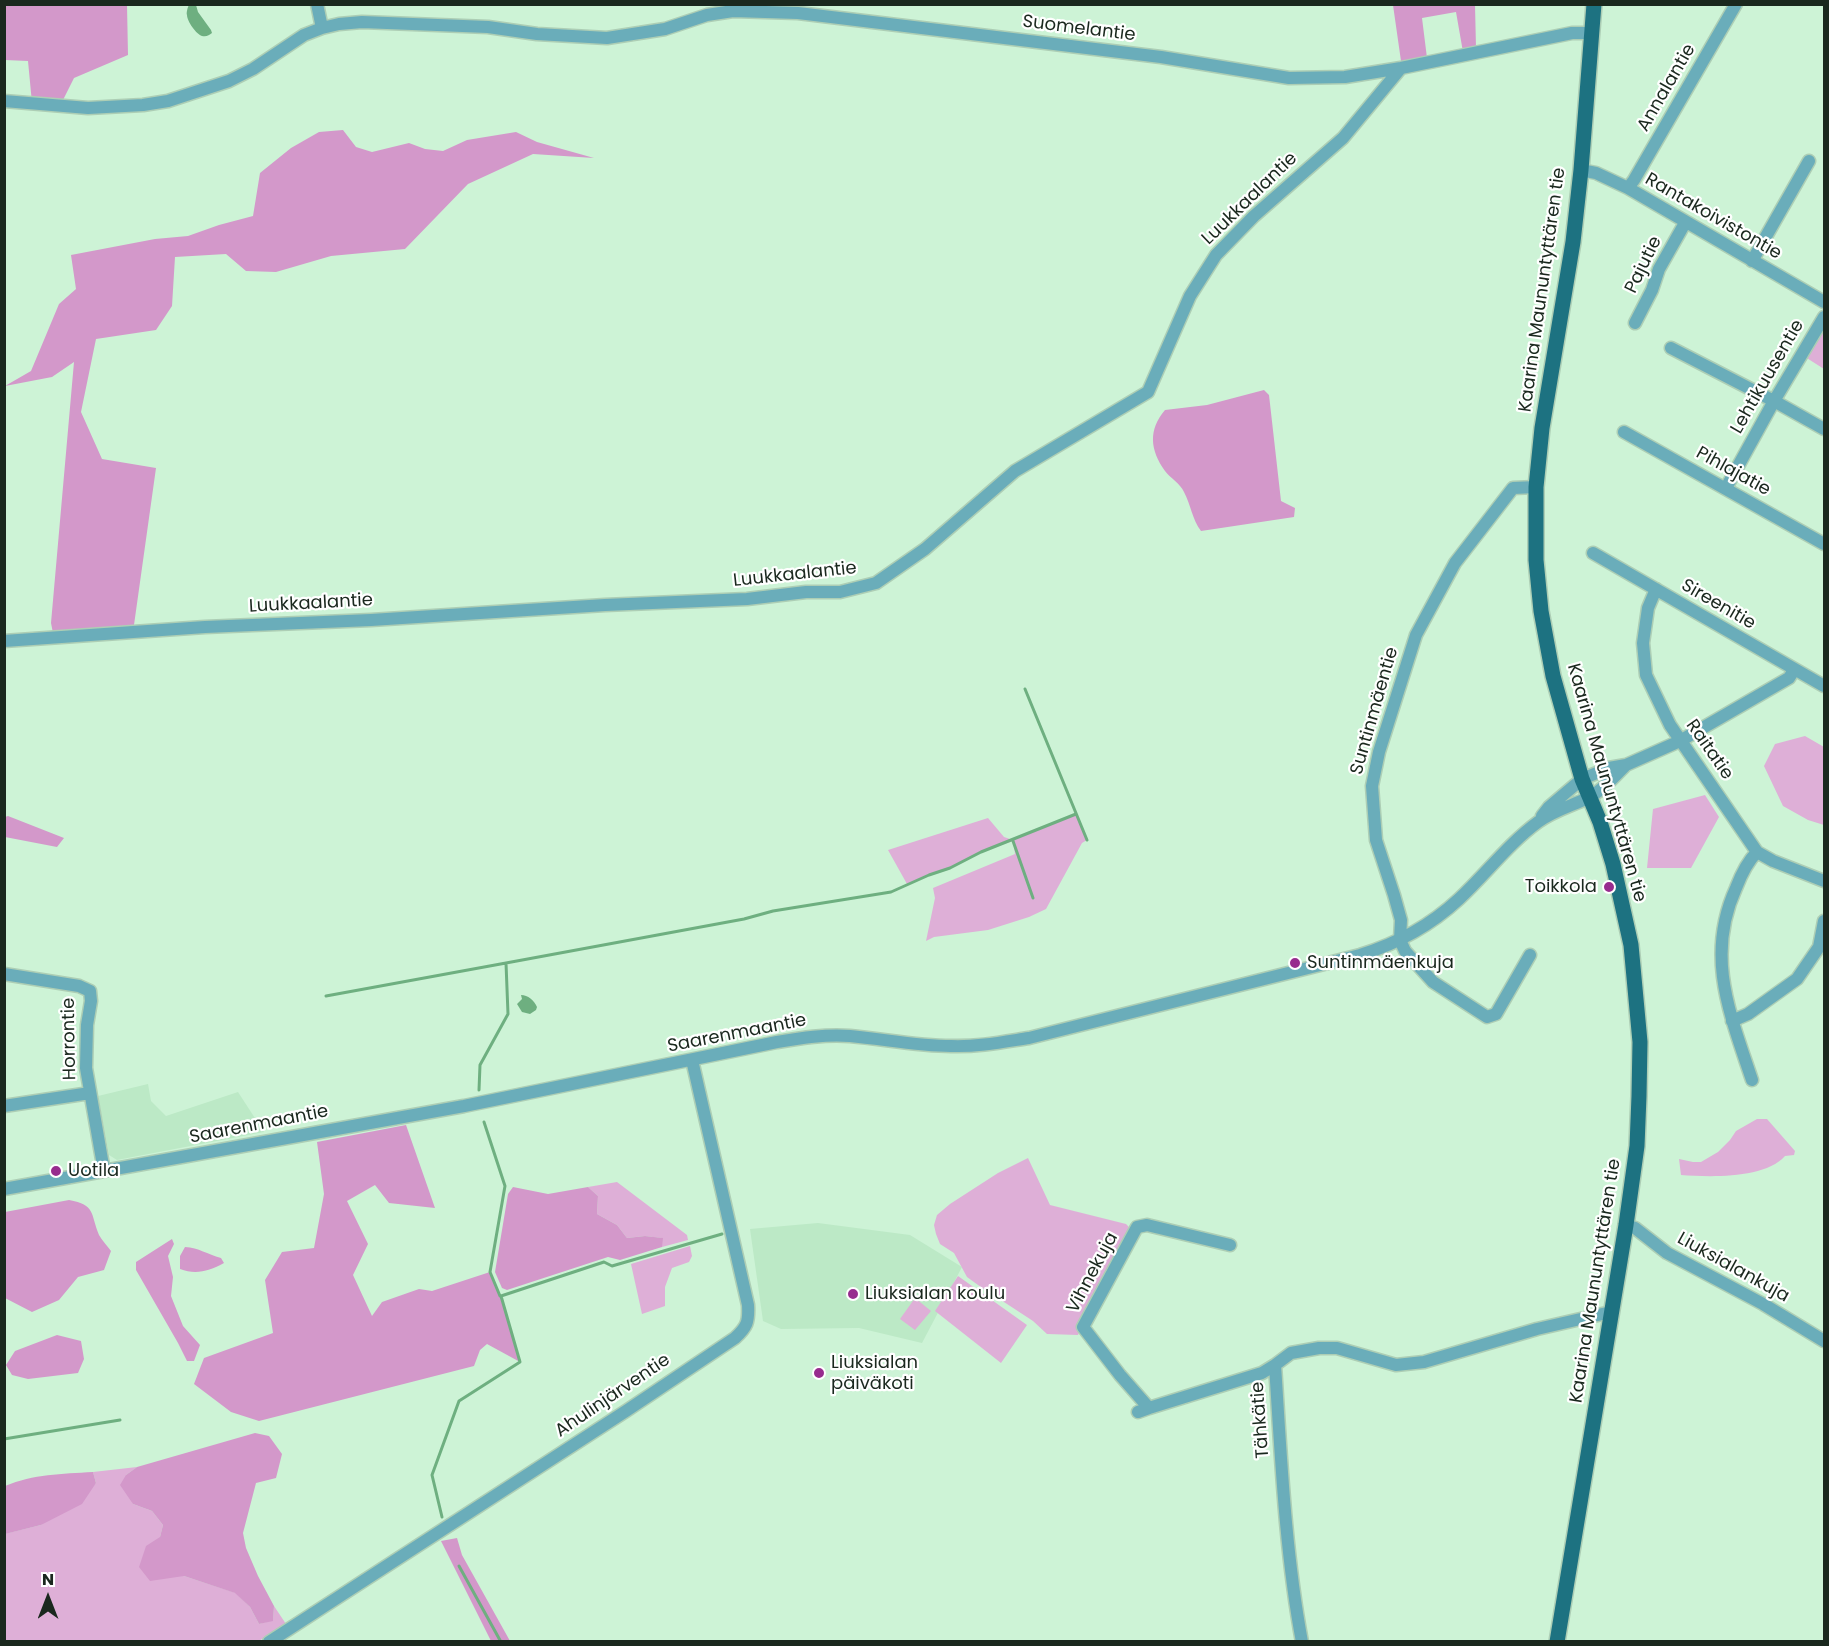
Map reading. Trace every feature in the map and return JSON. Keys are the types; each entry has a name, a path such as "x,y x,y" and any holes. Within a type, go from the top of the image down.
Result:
{"main road":[{"name":"Kaarina Maununtyttären tie","path":"1557,1641 1626,1225 1638,1121 1640,1042 1631,945 1612,864 1582,779 1553,676 1541,611 1536,560 1536,487 1542,428 1573,242 1594,4"}],"street":[{"path":"317,4 321,28"},
{"name":"Annalantie","path":"1628,188 1736,4"},
{"name":"Suomelantie","path":"4,100 88,108 143,105 168,101 229,81 253,69 304,35 339,24 385,23 488,27 537,34 608,38 665,29 707,15 733,11 798,13 1161,57 1289,78 1345,77 1401,68 1572,33 1592,33"},
{"name":"Luukkaalantie","path":"4,641 205,627 747,599 806,592 840,592 876,584 925,549 1016,471 1148,392 1190,296 1216,255 1254,216 1343,138 1401,68"},
{"path":"1752,261 1809,161"},
{"name":"Rantakoivistontie","path":"1581,170 1596,173 1628,188 1824,302"},
{"name":"Pajutie","path":"1635,323 1652,290 1659,269 1685,223"},
{"path":"1750,238 1761,245"},
{"name":"Lehtikuusentie","path":"1726,488 1774,400 1824,317"},
{"path":"1671,348 1774,400 1824,429"},
{"name":"Pihlajatie","path":"1624,432 1824,544"},
{"name":"Suntinmäentie","path":"1400,940 1401,920 1376,840 1372,786 1379,752 1416,634 1455,563 1513,488 1536,487"},
{"name":"Sireenitie","path":"1593,553 1824,686"},
{"name":"Raitatie","path":"1656,590 1648,608 1643,643 1646,675 1670,725 1756,852"},
{"path":"1626,765 1680,741 1789,678 1794,670"},
{"name":"Saarenmaantie","path":"1537,823 1549,807 1582,779 1609,768 1626,765"},
{"name":"Saarenmaantie","path":"4,1189 455,1107 810,1037 850,1036 950,1046 994,1044 1029,1038 1351,957 1400,940 1431,921 1458,900 1537,823 1552,813 1590,797 1626,765"},
{"path":"1752,1080 1725,998 1722,976 1723,938 1731,898 1749,861 1756,852 1824,881"},
{"path":"1732,1021 1748,1014 1797,979 1822,948 1824,921"},
{"path":"1400,940 1405,951 1433,982 1487,1017 1496,1014 1530,955"},
{"name":"Horrontie","path":"4,974 79,986 90,992 86,1068 104,1171"},
{"name":"Ahulinjärventie","path":"269,1641 626,1411 735,1338 746,1328 748,1305 692,1060"},
{"path":"4,1106 90,1093"},
{"name":"Vihnekuja","path":"1230,1245 1147,1225 1137,1227 1083,1327 1144,1410 1262,1373 1275,1365"},
{"name":"Liuksialankuja","path":"1626,1225 1635,1228 1666,1254 1762,1304 1824,1341"},
{"name":"Tähkätie","path":"1302,1641 1294,1597 1275,1365 1291,1353 1319,1348 1337,1348 1396,1365 1424,1362 1537,1329 1611,1312"}],"shaded area":[{"path":"5,5 127,5 128,55 74,78 60,106 32,103 28,61 5,60"},
{"path":"189,5 196,5 212,33 202,36 190,24 187,18"},
{"path":"1393,5 1475,5 1476,48 1463,52 1456,12 1422,18 1427,58 1401,61"},
{"path":"343,130 356,147 372,152 409,143 425,149 443,151 467,140 516,132 537,142 594,158 533,154 468,184 405,249 331,256 276,272 246,271 226,254 175,257 172,306 156,330 96,339 81,412 102,459 156,468 133,632 54,638 51,623 74,362 52,377 5,386 31,371 59,304 76,289 71,255 155,239 188,236 253,216 260,173 291,148 319,132"},
{"path":"1824,317 1824,369 1802,355"},
{"path":"1264,390 1269,395 1281,501 1295,508 1294,517 1201,531 1182,489 1165,471 1156,455 1153,440 1156,425 1165,410 1207,405"},
{"path":"1805,736 1824,747 1824,825 1808,820 1783,806 1764,766 1775,744"},
{"path":"1705,795 1719,817 1691,868 1647,868 1653,809"},
{"path":"1076,814 1087,840 1082,843 1046,909 988,930 934,937 926,941 935,898 933,888 1015,854 1013,841 981,852 950,868 907,884 888,850 988,818 1004,837 1013,840"},
{"path":"8,816 64,838 57,847 5,837 5,817"},
{"path":"521,995 532,1000 537,1007 536,1010 530,1014 522,1012 517,1004 522,999"},
{"path":"148,1084 151,1101 166,1116 238,1092 264,1132 117,1160 109,1155 98,1096"},
{"path":"1757,1119 1767,1119 1795,1151 1794,1155 1785,1156 1776,1164 1751,1173 1721,1176 1681,1175 1679,1159 1701,1162 1718,1152 1736,1131"},
{"path":"406,1125 435,1208 389,1203 375,1185 347,1201 368,1244 353,1275 372,1316 382,1302 419,1289 432,1291 490,1272 501,1296 520,1362 487,1344 480,1350 474,1366 259,1421 231,1412 194,1384 204,1358 273,1333 265,1280 282,1252 314,1248 324,1194 317,1142"},
{"path":"1028,1158 1050,1205 1126,1224 1129,1227 1078,1335 1047,1334 1033,1321 978,1285 967,1277 954,1253 940,1244 936,1234 934,1225 937,1215 950,1204 998,1173"},
{"path":"617,1182 687,1235 688,1240 662,1247 662,1238 645,1236 627,1238 617,1225 597,1214 598,1196 588,1187"},
{"path":"513,1187 548,1194 588,1187 598,1196 597,1214 617,1225 627,1238 645,1236 663,1238 662,1247 620,1260 608,1257 507,1290 502,1288 495,1272 508,1194"},
{"path":"69,1200 88,1207 99,1235 111,1251 104,1270 78,1277 59,1300 32,1312 5,1298 5,1212"},
{"name":"Liuksialan koulu","path":"818,1223 910,1235 962,1267 922,1343 859,1328 781,1329 763,1321 750,1229"},
{"path":"172,1239 174,1244 168,1256 173,1277 171,1296 183,1326 200,1345 194,1361 187,1361 136,1270 136,1262"},
{"path":"690,1246 692,1256 689,1262 672,1268 665,1287 665,1306 642,1314 631,1264"},
{"path":"185,1247 221,1258 224,1263 202,1271 192,1272 180,1269 180,1256"},
{"path":"958,1276 1027,1325 1001,1363 935,1311"},
{"path":"915,1298 931,1311 915,1330 900,1319"},
{"path":"57,1335 81,1341 84,1359 78,1373 28,1379 12,1375 6,1365 15,1351"},
{"path":"255,1433 269,1436 282,1454 276,1478 256,1483 243,1533 246,1548 274,1606 273,1621 259,1624 250,1607 235,1593 184,1576 150,1581 139,1567 146,1546 160,1537 163,1525 152,1511 133,1504 120,1485 126,1475 137,1467"},
{"path":"137,1467 126,1475 133,1504 152,1511 163,1525 160,1537 184,1576 236,1593 250,1607 259,1624 273,1620 274,1606 286,1624 259,1641 5,1641 4,1534 41,1525 96,1483 93,1472"},
{"path":"93,1472 96,1483 82,1504 41,1525 5,1534 5,1486 37,1477"},
{"path":"457,1538 462,1555 510,1641 491,1641 441,1541"}],"waterway":[{"path":"1025,689 1087,840"},
{"path":"479,1090 480,1065 508,1014 506,963 744,919 773,911 891,892 950,868 981,852 1076,814"},
{"path":"1013,841 1033,898"},
{"path":"326,996 506,963"},
{"path":"484,1122 505,1186 490,1272 500,1296"},
{"path":"442,1517 432,1475 459,1401 520,1362 501,1296 604,1262 612,1266 722,1234"},
{"path":"4,1439 120,1420"},
{"path":"459,1566 501,1642"}],"place":[{"name":"Toikkola","path":"1609,887"},
{"name":"Suntinmäenkuja","path":"1295,963"},
{"name":"Uotila","path":"56,1171"},
{"name":"Liuksialan koulu","path":"853,1294"},
{"name":"Liuksialan päiväkoti","path":"819,1373"}]}
